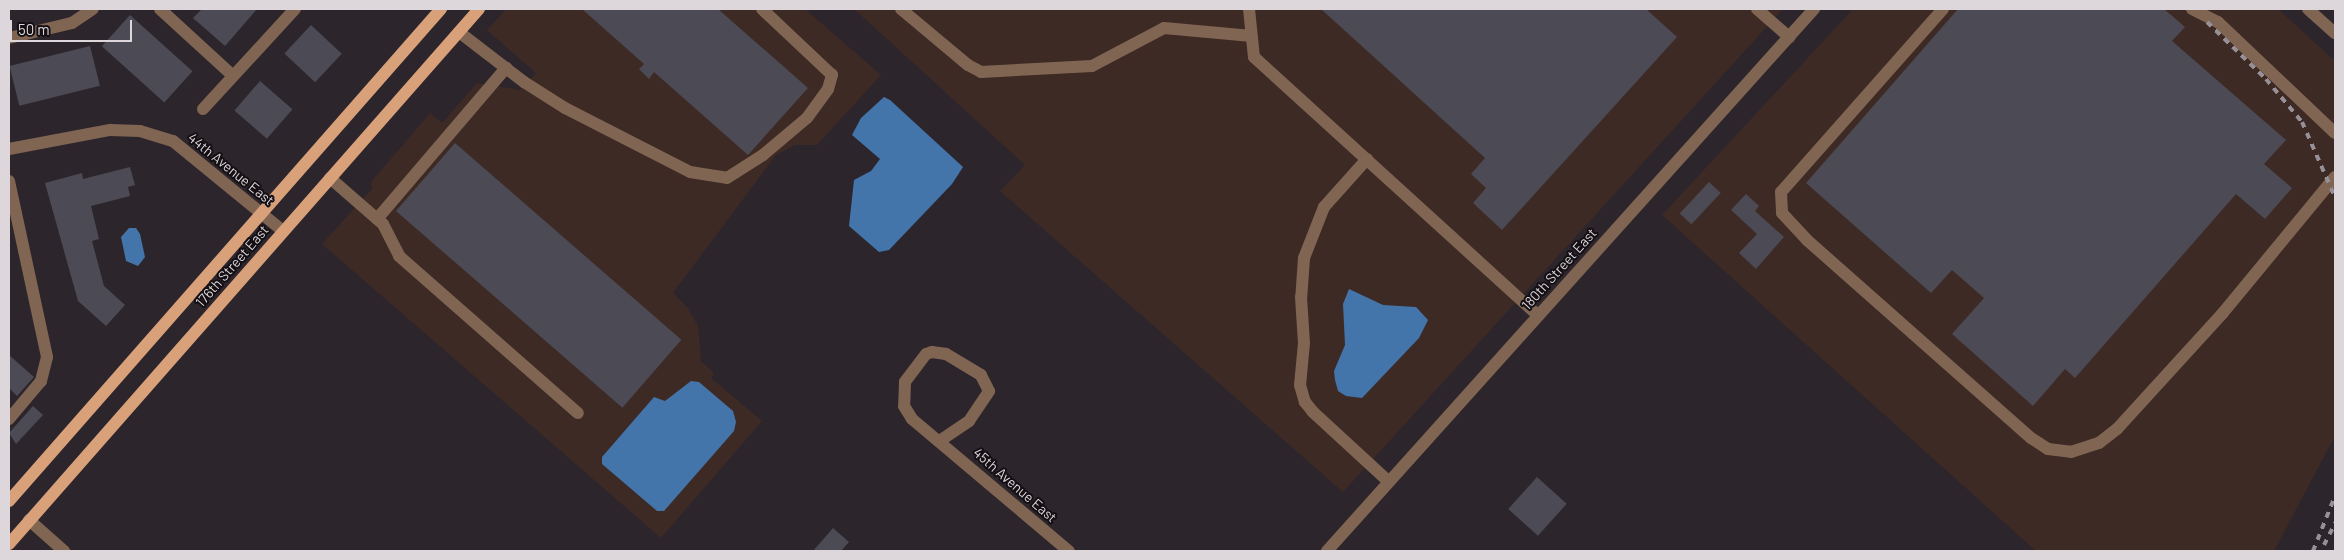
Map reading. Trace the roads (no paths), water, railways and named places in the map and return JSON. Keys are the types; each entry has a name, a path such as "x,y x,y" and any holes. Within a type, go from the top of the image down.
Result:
{"main road":[{"name":"176th Street East","path":"9,501 441,9"},
{"name":"176th Street East","path":"9,544 479,9"}],"street":[{"path":"9,38 72,23 93,9"},
{"path":"160,9 233,76"},
{"path":"203,110 295,9"},
{"path":"458,32 506,68 565,108 690,172 727,178 763,155 807,118 828,89 832,74 762,9"},
{"path":"901,9 968,65 981,72 1092,66 1164,28 1252,36"},
{"path":"1249,9 1254,57 1538,315"},
{"path":"1757,9 1789,37"},
{"name":"180th Street East","path":"1327,551 1814,9"},
{"path":"1943,9 1781,192 1782,213 1807,240 2031,438 2048,449 2070,452 2099,443 2117,428 2222,314 2335,177"},
{"path":"2192,9 2218,22 2335,132"},
{"path":"2308,9 2334,30"},
{"path":"377,219 506,68"},
{"name":"44th Avenue East","path":"9,149 110,130 140,131 173,141 189,151 283,231"},
{"path":"1367,159 1324,207 1304,258 1301,297 1304,343 1300,385 1305,402 1313,412 1389,482"},
{"path":"330,178 377,219 399,256 578,413"},
{"path":"9,181 14,232 47,356 41,382 9,419"},
{"path":"932,352 946,354 981,375 989,391 969,421 941,440 912,419 904,406 905,382 926,354 932,352"},
{"name":"45th Avenue East","path":"941,440 1069,551"},
{"path":"29,520 64,551"}],"water":[{"path":"884,97 890,100 963,167 952,184 889,250 879,252 849,226 854,180 871,171 880,159 852,135 861,118"},
{"path":"129,228 136,228 140,234 145,257 138,266 126,261 121,237"},
{"path":"1349,289 1383,305 1416,307 1428,320 1419,338 1362,398 1346,396 1338,391 1335,380 1334,371 1345,345 1343,304"},
{"path":"691,381 699,382 733,411 736,422 734,431 664,511 657,511 602,464 602,457 654,397 665,401"}],"railway":[{"path":"2207,22 2266,79 2302,122 2335,197"},
{"path":"2313,551 2335,496"},
{"path":"2324,545 2335,523"}]}
